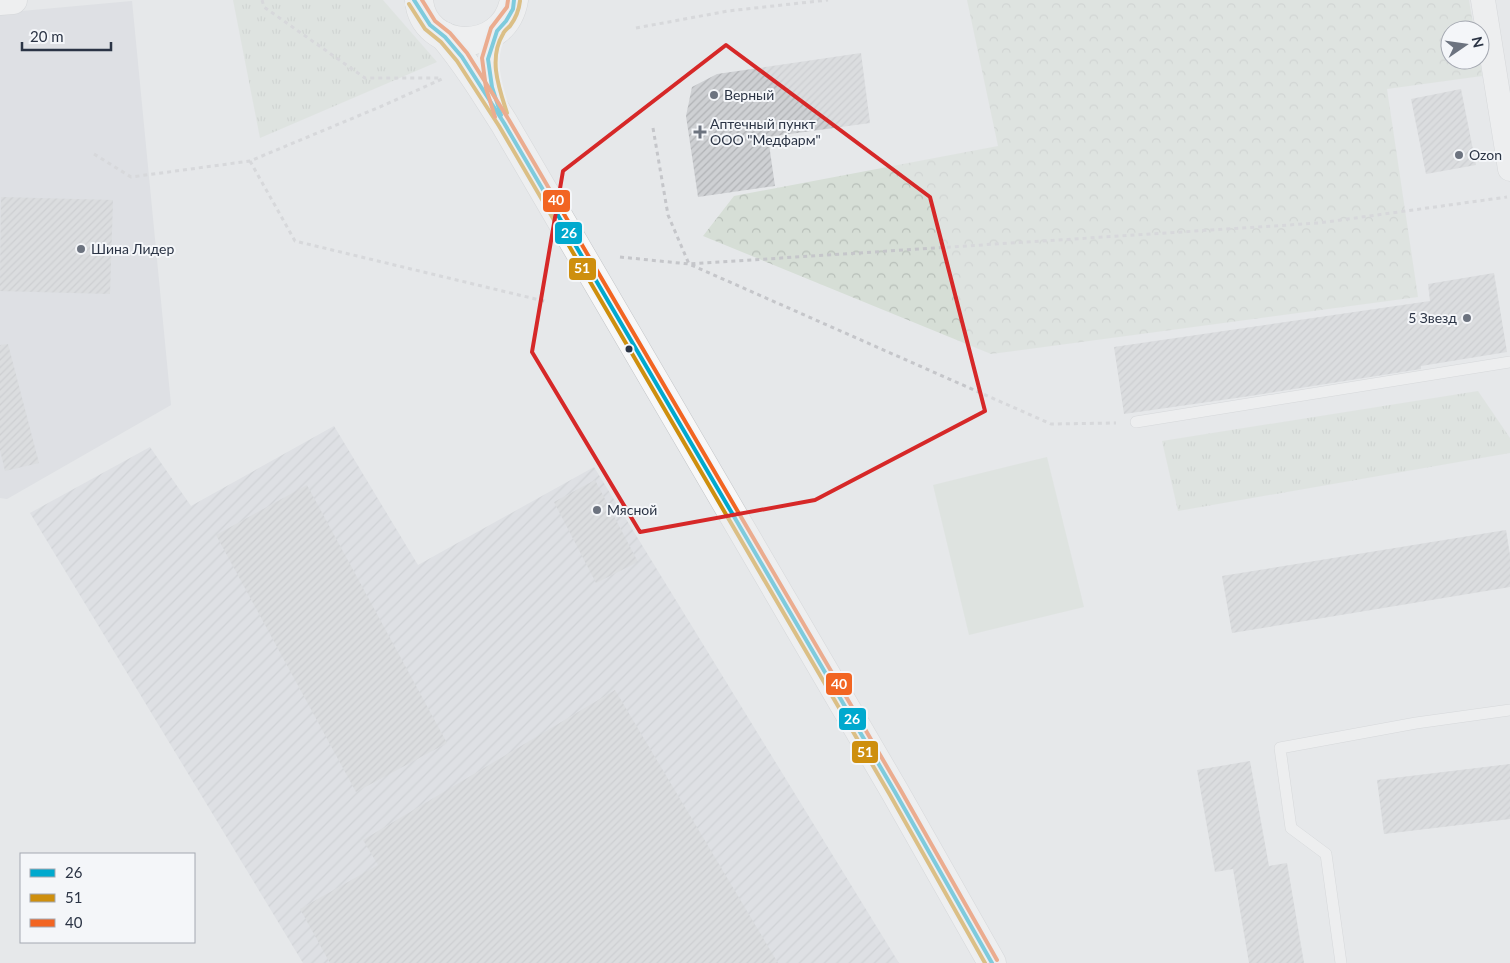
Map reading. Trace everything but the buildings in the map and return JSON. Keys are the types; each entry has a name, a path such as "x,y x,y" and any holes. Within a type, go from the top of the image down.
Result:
{"main road":[{"path":"0,1 13,0"},
{"path":"444,36 458,41 471,42 496,32 506,21 513,9 514,0"},
{"path":"417,2 425,18 433,28 444,36 461,56 504,123 890,783 992,963"},
{"path":"496,32 488,59 492,88 504,123"}],"street":[{"path":"1484,0 1510,169"}],"lane":[{"path":"1136,422 1510,362"},
{"path":"1341,963 1326,854 1292,828 1280,748 1416,723 1510,710"}],"path":[{"path":"94,154 131,178 250,161 382,106 443,78 365,78 264,8 262,0"},
{"path":"636,28 728,10 828,0"},
{"path":"653,128 668,215 689,264 1051,424 1136,422"},
{"path":"250,161 295,241 548,302"},
{"path":"620,257 689,264 1320,223 1510,197"}],"highlighted area":[{"path":"726,45 930,197 985,411 815,500 640,532 532,352 563,171"}],"shaded area":[{"path":"132,1 171,405 7,499 0,498 0,13"},
{"path":"334,426 418,565 594,467 899,963 303,963 30,513 150,447 191,506"}],"green space":[{"path":"233,0 383,0 437,62 260,138"},
{"path":"967,0 1469,0 1472,20 1440,20 1440,70 1481,70 1482,76 1387,89 1418,297 991,354 703,236 734,196 998,146"},
{"path":"1478,391 1510,438 1510,453 1178,511 1162,441"},
{"path":"1047,457 1084,607 969,635 933,485"}],"transit line":[{"name":"26","path":"414,0 430,25 445,37 462,57 504,123 895,792 992,963"},
{"name":"40","path":"422,0 435,21 450,33 467,53 509,120 900,789 997,960"},
{"name":"40","path":"495,117 486,88 482,58 491,28 507,7 508,0"},
{"name":"26","path":"501,115 492,87 488,59 497,31 513,9 514,0"},
{"name":"51","path":"507,113 496,74 496,53 504,33 516,17 520,1"},
{"name":"51","path":"409,4 425,29 441,42 457,61 499,126 890,795 985,963"}],"place":[{"name":"Верный","path":"714,95"},
{"name":"Аптечный пункт ООО \"Медфарм\"","path":"700,132"},
{"name":"Ozon","path":"1459,155"},
{"name":"Шина Лидер","path":"81,249"},
{"name":"5 Звезд","path":"1467,318"},
{"name":"Мясной","path":"597,510"}]}
